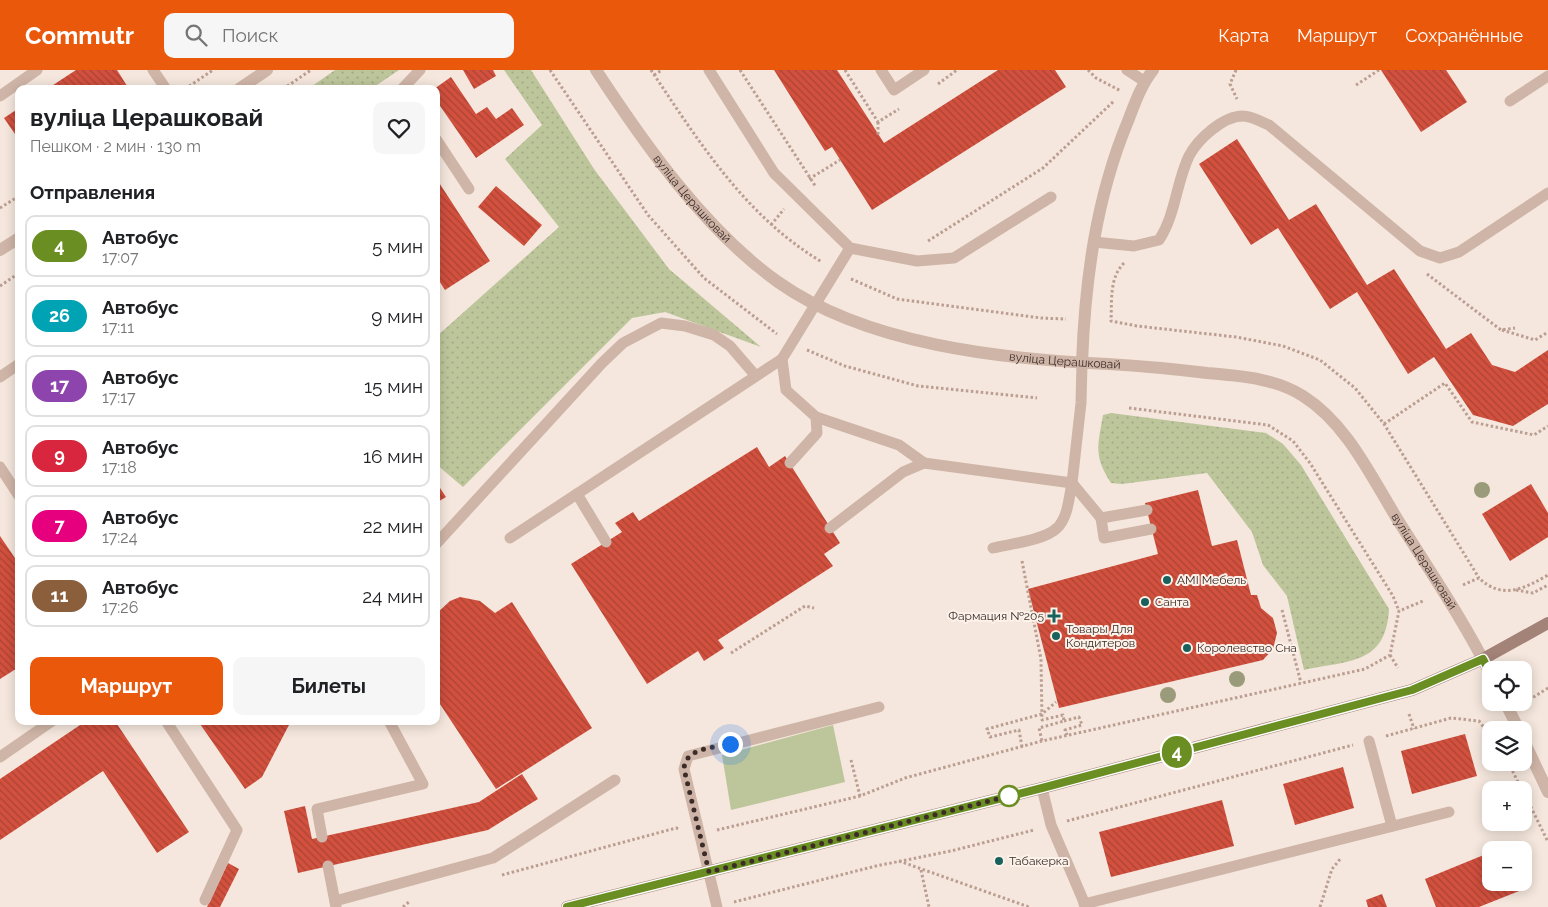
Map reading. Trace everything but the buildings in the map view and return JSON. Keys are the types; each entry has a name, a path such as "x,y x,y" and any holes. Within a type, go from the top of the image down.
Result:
{"main road":[{"path":"567,907 1042,788 1412,690 1483,659 1548,623"}],"street":[{"path":"245,85 267,70"},
{"name":"вуліца Церашковай","path":"596,70 664,166 707,218 778,282 816,304 878,330 948,346 1007,356 1157,367 1251,378 1278,384 1302,395 1321,409 1352,445 1483,659"},
{"path":"1082,363 1084,320 1100,206 1116,150 1144,81 1153,70"},
{"path":"0,250 15,241"},
{"path":"1532,758 1548,792"}],"lane":[{"path":"16,85 37,70"},
{"path":"153,70 163,85"},
{"path":"407,85 420,70"},
{"path":"709,70 774,173 850,248 917,261 954,258 1051,197"},
{"path":"881,70 894,90 924,70"},
{"path":"1127,70 1144,81"},
{"path":"1510,101 1548,76"},
{"path":"0,96 15,85"},
{"path":"1094,242 1134,246 1159,240 1168,226 1189,156 1204,137 1222,123 1244,116 1269,125 1420,251 1440,258 1459,252 1548,193"},
{"path":"440,145 469,189"},
{"path":"510,538 782,359 850,248"},
{"path":"440,540 602,362 623,342 653,326 661,322 685,326 714,335 730,346 756,376"},
{"path":"782,359 786,390 816,416 899,445 924,463 1072,483 1101,518 1104,538 1152,529"},
{"path":"993,548 1046,535 1058,528 1066,514 1072,483 1081,403 1082,363"},
{"path":"0,377 15,367"},
{"path":"790,464 817,433 816,416"},
{"path":"830,528 902,472 924,463"},
{"path":"0,468 15,490"},
{"path":"577,494 606,542"},
{"path":"1101,518 1147,510"},
{"path":"717,907 684,769 688,756 879,707"},
{"path":"0,757 46,725"},
{"path":"169,725 237,830 206,900"},
{"path":"322,837 317,810 423,784 390,725"},
{"path":"1369,740 1392,826"},
{"path":"328,866 335,904 494,858 615,780"},
{"path":"1042,788 1052,825 1085,905 1450,812"}],"path":[{"path":"191,85 213,70"},
{"path":"289,85 311,70"},
{"path":"654,75 662,70"},
{"path":"740,70 819,192"},
{"path":"926,242 1043,168 1124,92 1096,78 1088,70"},
{"path":"1356,85 1379,70"},
{"path":"878,122 878,135"},
{"path":"0,208 15,199"},
{"path":"771,225 783,209"},
{"path":"1111,321 1113,284 1116,271 1126,262 1132,261"},
{"path":"1424,272 1501,330 1535,340 1547,332 1548,337"},
{"path":"0,286 15,276"},
{"path":"1501,330 1515,328"},
{"path":"1384,424 1445,382 1472,422 1534,435 1548,426"},
{"path":"1129,408 1268,425 1293,441 1310,464 1393,596 1399,611 1390,655 1398,668"},
{"path":"1018,542 1042,659 1042,720 1063,715 1064,721"},
{"path":"1516,590 1548,575"},
{"path":"1463,585 1479,578 1488,587 1499,591 1516,590 1533,594 1548,585"},
{"path":"1399,611 1423,602"},
{"path":"731,652 805,606 814,608"},
{"path":"1282,610 1301,683"},
{"path":"496,877 676,828 700,835 860,796 905,778 1022,746 1366,668 1390,655"},
{"path":"1532,698 1548,688"},
{"path":"1022,746 1019,730 990,737 987,729 1042,714 1056,702"},
{"path":"1409,714 1414,730"},
{"path":"1042,741 1039,728 1079,717 1082,725 1065,730 1067,735"},
{"path":"717,907 898,861 1052,825 1369,740 1414,730 1451,718 1479,720 1482,724"},
{"path":"851,760 860,796"},
{"path":"1532,810 1548,842"},
{"path":"1320,907 1332,869 1364,833"},
{"path":"898,861 1029,907"},
{"path":"921,869 929,907"},
{"path":"403,907 410,900 420,898"}],"green space":[{"path":"335,70 399,70 377,85 314,85"},
{"path":"504,70 531,70 594,169 669,269 761,347 665,312 632,318 463,487 440,467 440,333 559,227 505,159 542,125"},
{"path":"1111,413 1266,433 1283,444 1301,465 1389,609 1381,641 1373,650 1362,657 1304,670 1287,596 1263,565 1252,532 1207,473 1122,484 1111,483 1101,465 1098,450 1103,415"},
{"path":"833,725 845,782 731,810 722,755"}],"bus line":[{"name":"4","path":"567,907 1042,788 1412,690 1483,659 1484,661"}],"place":[{"name":"AMI Мебель","path":"1167,580"},
{"name":"Санта","path":"1145,602"},
{"name":"Фармация №205","path":"1054,616"},
{"name":"Товары Для Кондитеров","path":"1056,636"},
{"name":"Королевство Сна","path":"1187,648"},
{"name":"Табакерка","path":"999,861"}],"route":[{"path":"730,744 693,753 684,762 684,769 709,872 1009,796"}]}
